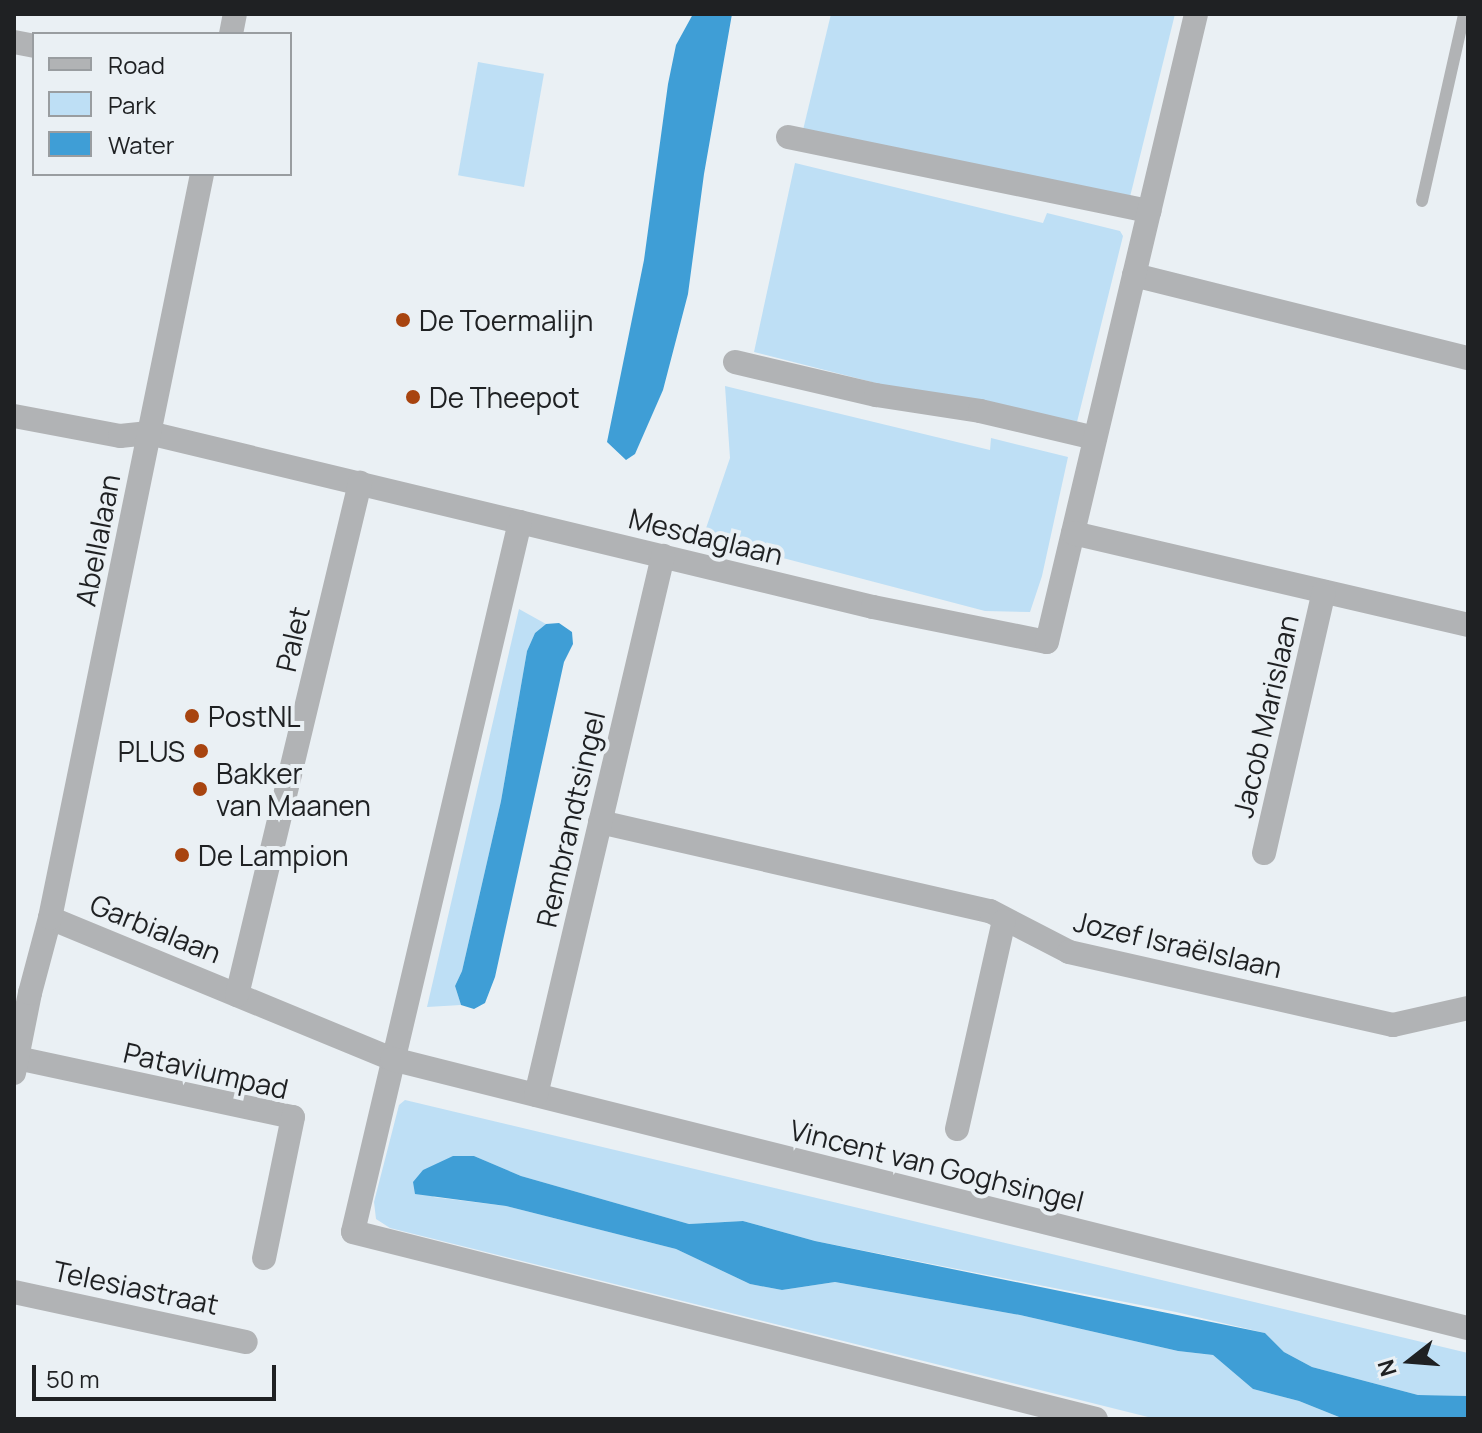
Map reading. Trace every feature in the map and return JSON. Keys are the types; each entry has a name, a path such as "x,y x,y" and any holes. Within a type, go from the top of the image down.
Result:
{"street":[{"name":"Mesdaglaan","path":"14,416 120,436 149,433 873,607 1047,642 1196,14"},
{"path":"788,137 1150,211"},
{"name":"Abellalaan","path":"15,1065 50,918 202,176"},
{"path":"1134,275 1468,358"},
{"path":"735,362 876,395 980,411 1095,438"},
{"name":"Palet","path":"237,995 360,483"},
{"path":"520,522 353,1232 1096,1419"},
{"name":"Jacob Marislaan","path":"1073,533 1468,625"},
{"name":"Rembrandtsingel","path":"536,1095 663,556"},
{"name":"Jacob Marislaan","path":"1264,853 1324,592"},
{"name":"Jozef Israëlslaan","path":"600,822 990,911 1004,921 1069,952 1393,1025 1468,1008"},
{"name":"Garbialaan","path":"50,918 237,995"},
{"path":"957,1129 1004,921"},
{"name":"Vincent van Goghsingel","path":"237,995 392,1059 1468,1328"},
{"name":"Pataviumpad","path":"15,1065 293,1117 264,1258"},
{"name":"Telesiastraat","path":"14,1292 246,1342"}],"lane":[{"path":"1422,201 1464,14"}],"green space":[{"path":"831,14 1175,14 1128,205 802,134"},
{"path":"478,62 544,74 524,187 458,175"},
{"path":"795,163 1043,223 1047,213 1120,231 1123,236 1075,430 1068,432 754,352"},
{"path":"725,386 990,450 991,438 1068,457 1042,576 1030,612 985,611 703,537 730,458"},
{"path":"519,609 546,624 535,633 527,651 501,801 462,971 455,986 461,1005 427,1007"},
{"path":"405,1100 1468,1353 1468,1396 1418,1395 1312,1367 1284,1352 1265,1333 1176,1312 815,1241 743,1221 689,1224 521,1176 474,1156 433,1197 506,1206 676,1249 750,1284 782,1290 835,1282 1020,1315 1178,1351 1213,1355 1253,1389 1299,1401 1344,1419 1156,1419 390,1228 376,1219 374,1202 399,1105"}],"water":[{"path":"693,14 732,14 704,174 688,294 663,390 635,454 626,460 607,442 644,260 668,84 676,45"},
{"path":"559,623 572,632 573,644 564,662 495,977 485,1003 474,1009 461,1005 455,986 462,971 501,801 527,651 535,633 546,624"},
{"path":"453,1156 474,1156 521,1176 689,1224 743,1221 815,1241 1265,1333 1284,1352 1312,1367 1418,1395 1468,1396 1468,1419 1344,1419 1299,1401 1253,1389 1213,1355 1178,1351 1020,1315 835,1282 782,1290 750,1284 676,1249 506,1206 415,1194 413,1182 423,1170"}],"place":[{"name":"De Toermalijn","path":"403,320"},
{"name":"De Theepot","path":"413,397"},
{"name":"PostNL","path":"192,716"},
{"name":"PLUS","path":"201,751"},
{"name":"Bakker van Maanen","path":"200,789"},
{"name":"De Lampion","path":"182,855"}]}
